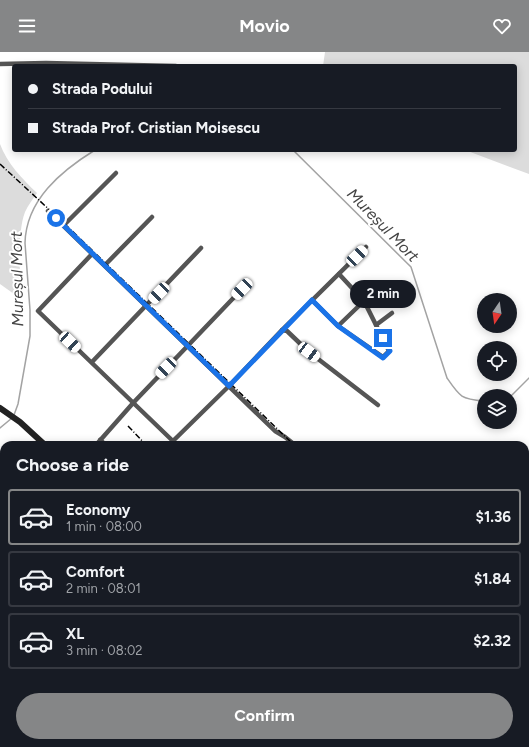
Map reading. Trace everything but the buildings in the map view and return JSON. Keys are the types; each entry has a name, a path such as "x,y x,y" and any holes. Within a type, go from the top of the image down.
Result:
{"street":[{"path":"0,64 89,64"},
{"path":"64,225 116,173"},
{"path":"48,211 275,431 290,441"},
{"path":"105,265 152,217"},
{"path":"177,441 282,330 366,247"},
{"path":"92,362 201,248"},
{"path":"92,254 38,311 173,441"},
{"path":"312,300 338,326 383,358 390,351 364,301 339,274"},
{"path":"100,440 134,402 242,289"},
{"path":"338,326 364,301"},
{"path":"376,325 392,313"},
{"path":"282,330 286,331 309,352 378,405"},
{"path":"0,408 12,415 41,441"}],"shaded area":[{"path":"325,52 529,52 529,174 470,152 517,152 517,64 323,64"},
{"path":"0,144 7,158 16,170 37,193 29,204 22,221 20,243 21,299 0,284"}],"waterway":[{"name":"Mureșul Mort","path":"14,415 18,404 30,336 30,310 25,243 27,228 32,213 48,188 70,167 92,152"},
{"name":"Mureșul Mort","path":"295,152 411,267 447,378 462,396 477,400"},
{"name":"Mureșul Mort","path":"517,390 529,378"},
{"name":"Mureșul Mort","path":"0,428 12,418"}],"railway":[{"path":"0,164 68,227 290,441"},
{"path":"128,426 142,441"}],"route":[{"path":"56,218 229,386 312,300 338,326 383,358 390,351 383,338"}]}
